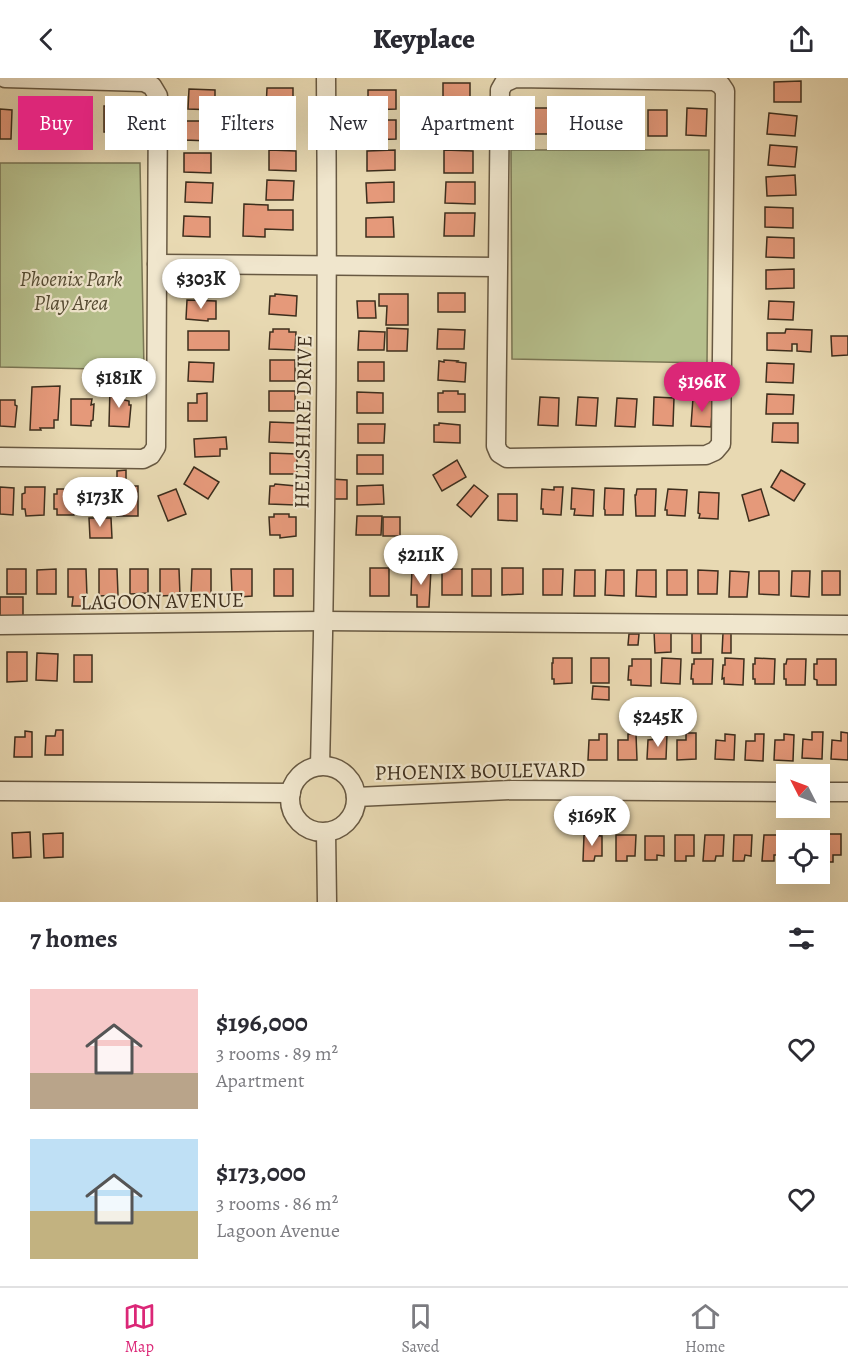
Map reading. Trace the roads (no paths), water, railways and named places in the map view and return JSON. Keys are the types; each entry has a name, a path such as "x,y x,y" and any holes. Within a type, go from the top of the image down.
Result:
{"street":[{"path":"0,458 143,459 152,455 156,447 158,96 152,86 144,82 5,78"},
{"name":"HELLSHIRE DRIVE","path":"320,766 328,266 326,78"},
{"path":"515,78 714,81 721,85 725,91 721,444 716,451 706,455 507,458 499,453 496,446 497,267 500,90 504,83 515,78"},
{"path":"158,264 497,267"},
{"name":"LAGOON AVENUE","path":"0,625 324,621 848,625"},
{"path":"320,766 331,767 340,771 354,787 355,807 351,816 336,829 326,832 316,831 306,827 293,813 290,803 291,793 294,783 310,769 320,766"},
{"name":"PHOENIX BOULEVARD","path":"356,797 512,790 776,792"},
{"path":"0,792 291,793"},
{"path":"830,792 848,792"},
{"path":"326,832 327,902"}],"park label":[{"name":"Phoenix Park Play Area","path":"71,291"}]}
